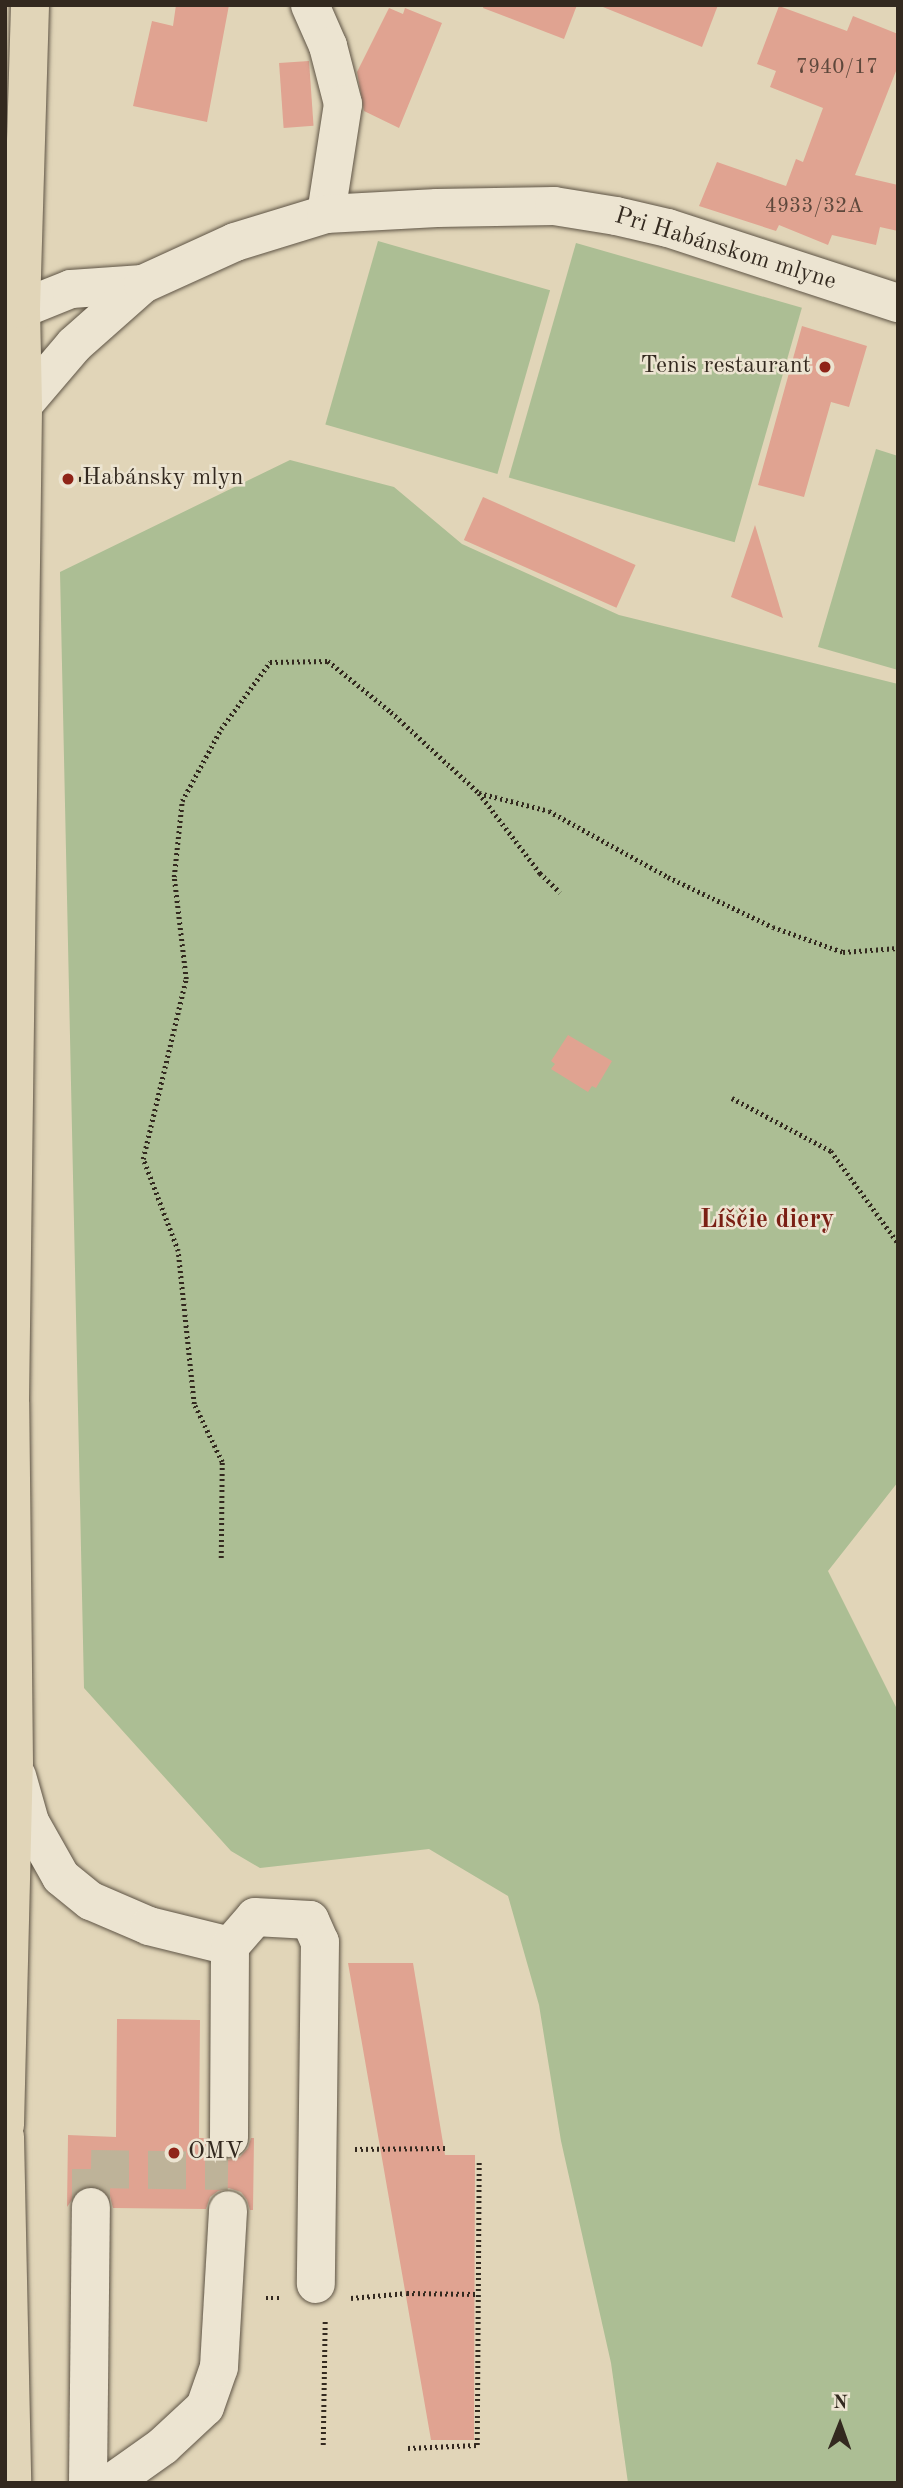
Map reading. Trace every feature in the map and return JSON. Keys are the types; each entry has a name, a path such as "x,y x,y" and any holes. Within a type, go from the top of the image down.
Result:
{"main road":[{"path":"5,2125 14,1764 10,1403 13,315 30,5"},
{"path":"5,2137 12,2483"}],"street":[{"path":"310,5 328,46 343,104 326,214"},
{"name":"Pri Habánskom mlyne","path":"14,416 74,345 143,284 235,242 326,214 437,208 566,208 668,228 898,303"},
{"name":"Pri Habánskom mlyne","path":"13,315 71,289 143,284"},
{"path":"14,1764 30,1822 61,1877 91,1901 149,1926 230,1946"},
{"path":"229,2138 230,1946 254,1917 310,1920 320,1942 319,2298"},
{"path":"88,2483 91,2207"},
{"path":"111,2483 163,2446 205,2407 219,2367 228,2210"}],"path":[{"path":"68,479 156,478"},
{"path":"221,1558 222,1462 194,1404 178,1251 143,1158 186,979 174,877 183,801 220,729 270,662 328,661 391,712 479,793 540,873 560,892"},
{"path":"479,793 549,811 668,877 773,927 843,951 898,948"},
{"path":"732,1098 831,1151 898,1243"},
{"path":"346,2149 446,2148"},
{"path":"408,2448 477,2445 479,2162"},
{"path":"266,2298 407,2293 476,2294"},
{"path":"319,2298 323,2445"}],"green space":[{"path":"378,241 550,290 497,474 325,425"},
{"path":"576,243 802,308 735,542 509,478"},
{"path":"876,449 898,456 898,670 818,647"},
{"path":"290,460 394,487 462,544 619,615 898,684 898,1482 828,1571 898,1711 898,2483 628,2483 611,2363 561,2141 539,2005 508,1896 429,1849 260,1868 231,1851 84,1688 60,572"}],"building":[{"path":"176,5 229,5 207,122 133,106 152,21 173,26"},
{"path":"484,5 577,5 564,39 483,8"},
{"path":"598,5 718,5 702,47"},
{"path":"779,6 847,31 853,16 898,34 898,66 855,175 898,185 898,231 880,227 876,245 832,235 828,245 779,225 776,231 699,206 717,162 786,186 796,159 803,162 823,108 770,87 776,71 757,64"},
{"path":"389,8 403,14 405,8 442,23 399,128 364,111 357,72"},
{"path":"309,61 314,126 284,128 279,63"},
{"path":"802,326 867,346 849,407 831,402 804,497 758,485"},
{"path":"483,497 636,565 616,608 464,540"},
{"path":"755,525 783,618 731,597"},
{"path":"568,1035 612,1061 596,1088 592,1086 588,1092 551,1069 555,1064 551,1061"},
{"path":"348,1963 413,1963 445,2155 475,2155 474,2440 431,2440"},
{"path":"117,2019 200,2020 199,2138 207,2138 210,2149 217,2156 228,2160 240,2157 248,2148 251,2138 254,2138 253,2210 250,2210 241,2192 229,2188 210,2197 206,2209 113,2208 110,2196 102,2188 92,2185 80,2188 67,2207 68,2135 116,2137"}],"tunnel":[{"path":"91,2207 91,2169 228,2171"}],"place":[{"name":"Tenis restaurant","path":"825,367"},
{"name":"Habánsky mlyn","path":"68,479"},
{"name":"OMV","path":"174,2153"}],"district":[{"name":"Líščie diery","path":"767,1221"}]}
